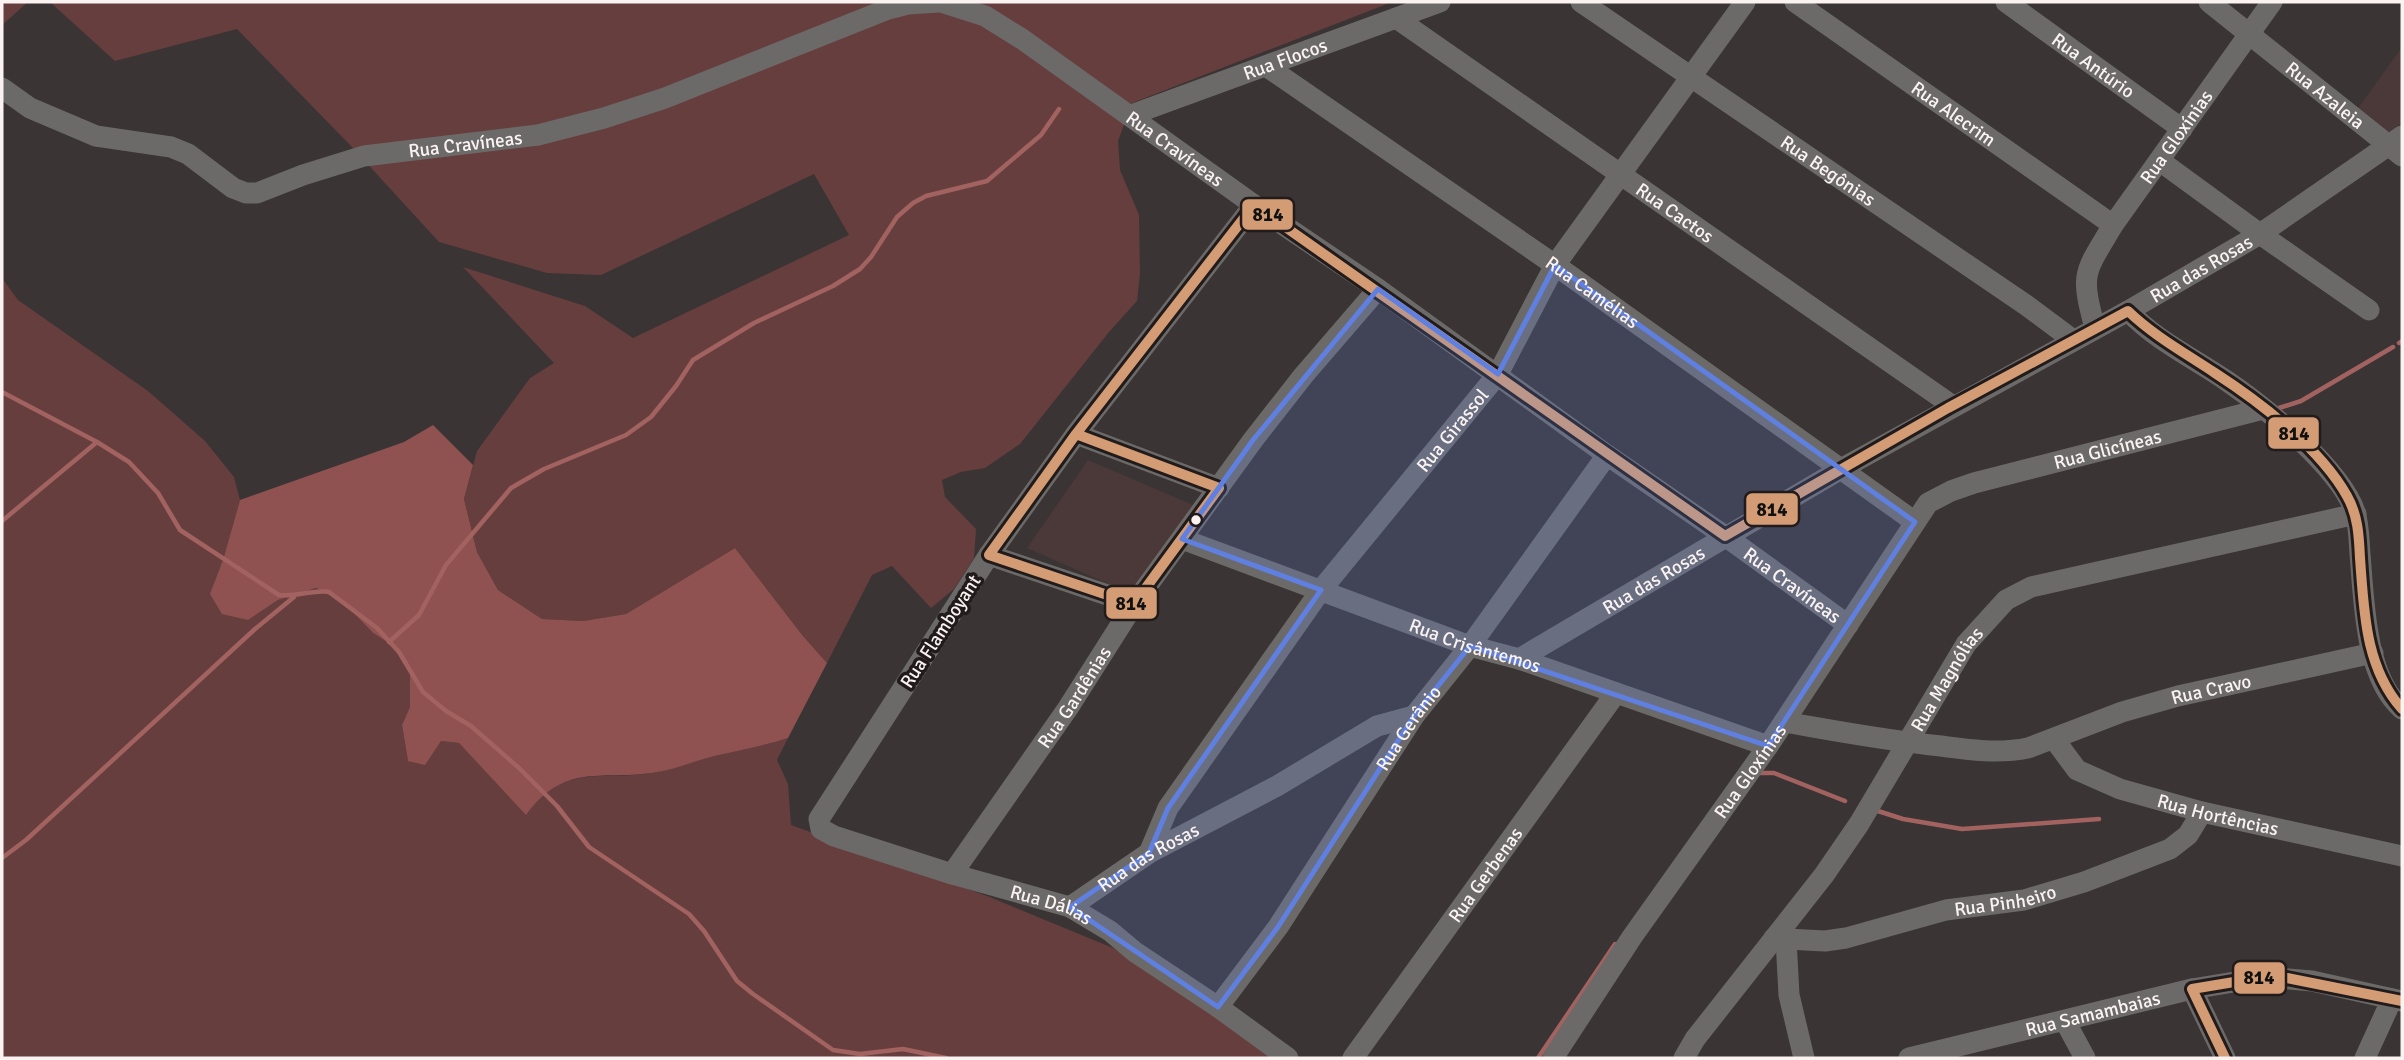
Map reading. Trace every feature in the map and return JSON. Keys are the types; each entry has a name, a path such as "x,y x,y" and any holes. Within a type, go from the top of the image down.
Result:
{"street":[{"name":"Rua Cravíneas","path":"2,88 30,108 96,136 152,143 179,150 233,188 257,194 303,175 364,156 538,135 604,118 666,98 888,9 908,4 940,2 985,16 1022,39 1254,205 1498,374 1607,455 1848,625"},
{"name":"Rua Flocos","path":"1131,116 1440,2"},
{"name":"Rua Begônias","path":"1581,2 2026,304 2073,340"},
{"name":"Rua Girassol","path":"1149,853 1168,808 1321,590 1498,374 1555,265 1745,2"},
{"name":"Rua Alecrim","path":"1795,2 2113,225"},
{"name":"Rua Antúrio","path":"2006,2 2182,129"},
{"name":"Rua Azaleia","path":"2209,2 2398,146"},
{"name":"Rua Gloxínias","path":"2095,328 2085,275 2113,225 2272,2"},
{"name":"Rua Cactos","path":"1396,18 1953,406"},
{"name":"Rua Camélias","path":"1266,66 1555,265 1915,522"},
{"name":"Rua das Rosas","path":"1519,659 1841,469 2128,311 2260,234 2398,146"},
{"path":"2160,161 2369,310"},
{"name":"Rua Flamboyant","path":"835,795 989,555 1076,434 1254,205"},
{"name":"Rua Gardênias","path":"952,874 1068,708 1134,604 1253,440 1303,376 1378,289"},
{"path":"2128,311 2148,332 2228,382 2263,409 2301,442 2337,479 2356,514 2373,653 2381,681 2389,696 2402,709"},
{"name":"Rua Glicíneas","path":"1951,491 2263,409"},
{"path":"1076,434 1219,488"},
{"name":"Rua Gerânio","path":"1218,1007 1278,927 1414,716 1470,646 1607,455"},
{"name":"Rua Gloxínias","path":"1553,1058 1632,937 1768,746 1928,503 1951,491"},
{"name":"Rua Magnólias","path":"1684,1058 1695,1039 1780,939 1859,824 1966,644 2006,600 2031,587 2356,514"},
{"name":"Rua Crisântemos","path":"1182,539 1470,646 1519,659 1768,746"},
{"path":"989,555 1134,604"},
{"name":"Rua Cravo","path":"1784,722 1908,743 2002,751 2028,748 2122,712 2178,696 2373,653"},
{"name":"Rua Gerbenas","path":"1353,1058 1616,693"},
{"name":"Rua das Rosas","path":"1070,906 1149,853 1277,786 1377,726 1414,716"},
{"name":"Rua Hortências","path":"2054,738 2077,770 2120,789 2202,812 2402,856"},
{"name":"Rua Dálias","path":"835,795 819,820 821,829 826,833 952,874 1070,906 1288,1058"},
{"name":"Rua Pinheiro","path":"1780,939 1825,941 1846,938 1946,910 2024,900 2084,882 2170,849 2188,835 2202,812"},
{"path":"1780,939 1789,995 1804,1058"},
{"name":"Rua Samambaias","path":"1909,1058 1954,1053 2192,989 2264,977 2287,978 2397,1000"},
{"path":"2192,989 2225,1058"},
{"path":"2365,1058 2397,1000"},
{"path":"2065,1021 2085,1058"}],"highlighted area":[{"path":"1555,265 1915,522 1768,746 1470,646 1414,716 1278,927 1218,1007 1070,907 1149,853 1168,808 1321,590 1182,539 1253,440 1378,289 1498,374"}],"shaded area":[{"path":"2,2 28,2 2,25"},
{"path":"50,2 1392,2 1132,103 1118,141 1120,170 1139,215 1140,274 1137,301 1020,444 985,468 961,472 942,480 945,497 976,529 974,558 954,589 931,608 892,566 872,575 827,663 735,548 626,614 583,621 542,619 498,590 477,552 464,499 477,451 530,378 554,363 463,267 585,306 633,338 849,235 814,174 601,275 547,273 439,242 351,146 237,29 115,61"},
{"path":"2402,47 2402,123 2380,137 2354,114"},
{"path":"2,278 18,300 148,391 205,441 234,477 240,500 223,560 248,620 278,600 316,588 344,603 373,633 392,645 410,668 410,707 402,725 408,761 441,741 459,743 526,814 555,787 569,781 584,777 652,773 788,738 777,760 788,784 791,825 987,896 1113,948 1277,1058 2,1058"},
{"path":"433,425 473,465 464,499 477,552 498,590 542,619 583,621 626,614 735,548 827,663 788,738 660,772 583,777 569,781 555,787 526,815 459,743 441,741 425,765 408,761 402,725 410,707 410,668 392,645 373,633 344,603 316,588 278,600 248,620 222,614 210,594 240,500 404,442"},
{"path":"1088,460 1198,507 1136,596 1027,548"}],"waterway":[{"path":"389,642 419,615 446,565 511,488 544,469 626,435 651,417 693,360 754,323 833,286 860,269 897,217 913,203 926,196 987,181 1041,135 1059,109"},
{"path":"2279,408 2301,401 2393,347"},
{"path":"2,392 129,462 158,493 180,530 279,595 329,592 377,628 399,652 423,692 446,711 471,726 519,768 557,806 589,847 689,914 704,931 737,981 753,994 833,1050 860,1054 903,1049 946,1058"},
{"path":"2,521 97,442"},
{"path":"2,858 26,840 255,629 294,597"},
{"path":"1756,773 1774,773 1845,801"},
{"path":"1878,811 1903,819 1962,829 2099,819"},
{"path":"1538,1058 1615,944"}],"transit line":[{"name":"814","path":"1076,434 1254,205 1725,536 1948,408 2128,311 2288,427 2335,478 2351,503 2356,518 2365,618 2374,657 2380,675 2402,709"},
{"name":"814","path":"1076,434 1219,488 1134,604 989,555 1076,434"},
{"name":"814","path":"2225,1058 2192,989 2264,977 2287,978 2402,1001"}]}
